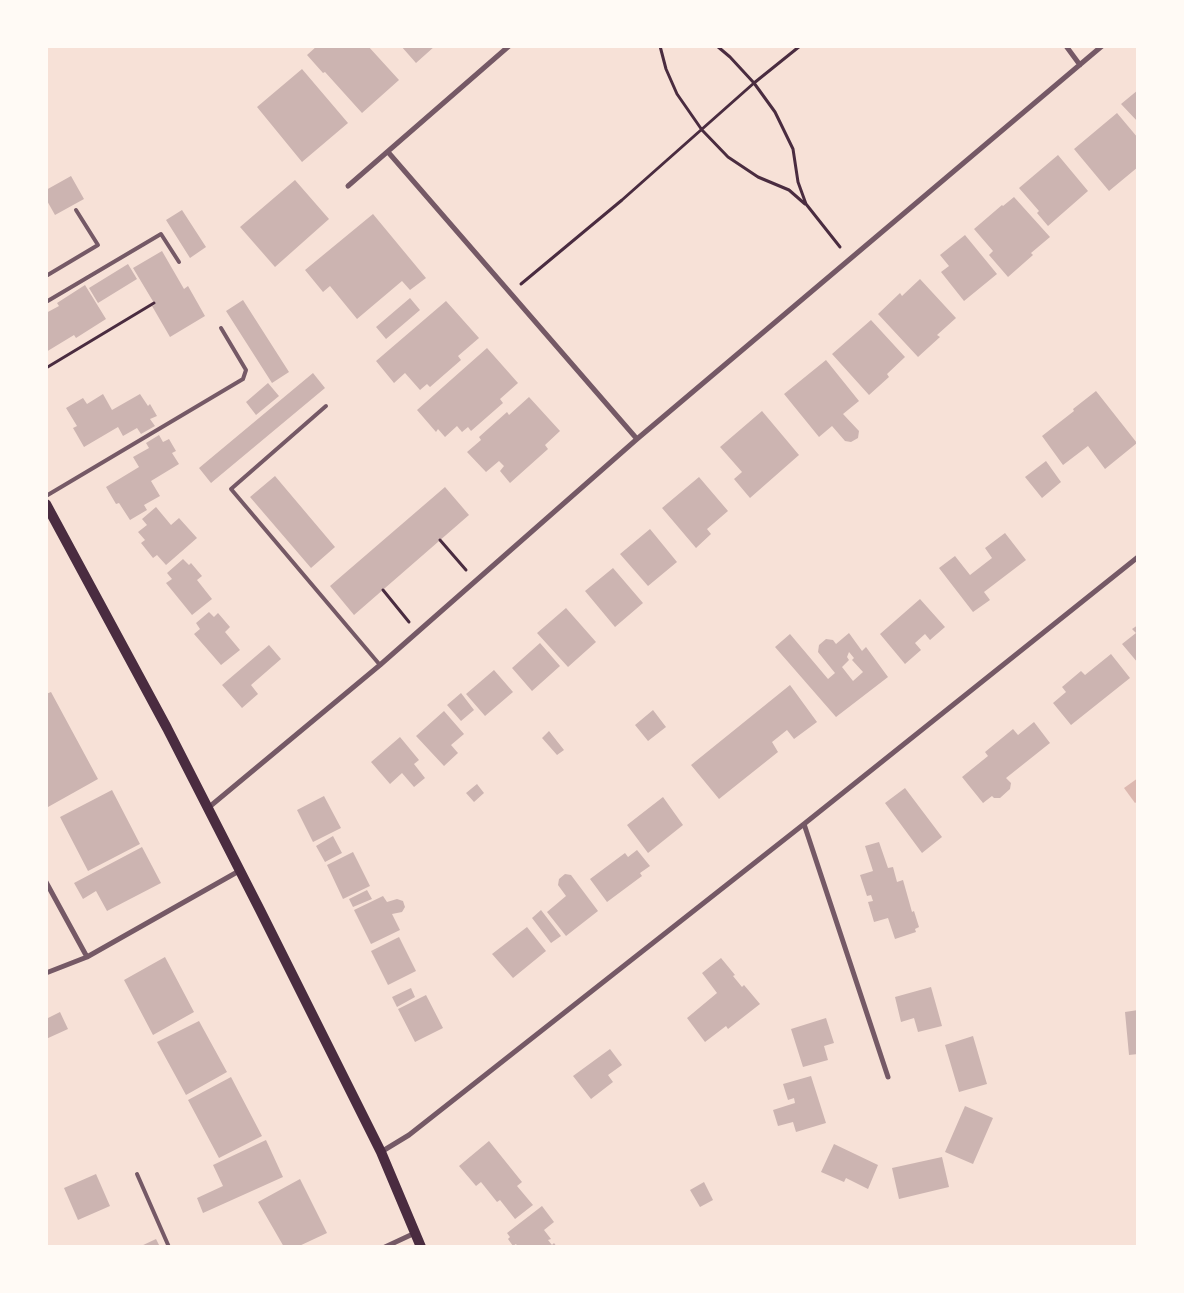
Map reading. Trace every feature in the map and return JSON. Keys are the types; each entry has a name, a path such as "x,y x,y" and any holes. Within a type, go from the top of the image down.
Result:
{"main road":[{"path":"46,504 167,728 260,910 381,1152 416,1233 420,1247"}],"street":[{"path":"348,186 509,46"},
{"path":"1066,46 1080,65"},
{"path":"207,809 380,665 637,439 1102,46"},
{"path":"388,152 637,439"},
{"path":"381,1152 409,1135 804,824 1138,557"},
{"path":"804,824 888,1076"},
{"path":"46,973 87,958 239,871"},
{"path":"46,882 87,958"},
{"path":"385,1247 416,1233"}],"lane":[{"path":"46,276 98,245 76,210"},
{"path":"46,302 161,234 179,262"},
{"path":"46,496 244,379 246,370 221,328"},
{"path":"326,406 231,489 380,665"},
{"path":"137,1174 169,1247"}],"path":[{"path":"660,46 666,69 677,94 702,130 728,157 758,177 789,190 806,204 849,260"},
{"path":"716,46 754,84 775,112 794,149 798,182 806,204"},
{"path":"510,293 622,200 800,46"},
{"path":"46,368 154,303"},
{"path":"440,540 475,581"},
{"path":"383,590 418,632"}],"shaded area":[{"path":"1138,778 1138,801 1135,803 1124,788"}],"building":[{"path":"317,46 368,46 399,80 362,113 307,55"},
{"path":"401,46 435,46 416,63"},
{"path":"302,69 348,123 302,162 257,107"},
{"path":"1138,90 1138,122 1121,104"},
{"path":"1117,113 1138,138 1138,167 1109,191 1074,149"},
{"path":"1058,155 1088,191 1048,226 1037,213 1039,211 1019,188"},
{"path":"71,176 84,199 55,215 46,199 46,190"},
{"path":"295,180 329,219 275,267 240,227"},
{"path":"1014,197 1050,237 1031,253 1033,255 1008,277 989,255 993,251 974,229"},
{"path":"182,210 206,247 190,258 166,220"},
{"path":"373,214 426,278 410,290 402,281 357,319 330,286 323,292 305,270"},
{"path":"965,235 997,274 964,301 941,272 949,266 940,255"},
{"path":"162,251 184,289 188,286 205,316 170,337 152,306 155,305 154,303 133,268"},
{"path":"128,264 137,279 98,303 89,288"},
{"path":"920,279 956,318 937,335 940,337 918,357 878,314 900,293 902,296"},
{"path":"85,285 106,319 76,338 74,335 46,352 46,313 59,306 57,303"},
{"path":"410,298 420,310 386,339 376,327"},
{"path":"243,300 289,372 272,383 226,311"},
{"path":"446,301 479,338 458,356 461,360 430,387 427,384 420,390 405,373 394,383 376,361"},
{"path":"871,320 905,357 887,374 889,377 869,395 832,354"},
{"path":"487,348 518,383 500,399 503,403 471,431 468,427 462,432 457,426 445,437 438,429 436,432 417,410"},
{"path":"826,360 859,401 843,414 859,431 858,438 851,442 845,441 832,426 819,437 784,394"},
{"path":"313,373 325,388 211,483 199,468"},
{"path":"268,383 279,396 256,415 246,402"},
{"path":"1096,391 1137,443 1105,469 1088,446 1063,465 1042,436"},
{"path":"103,394 112,410 140,394 148,406 150,404 157,416 150,419 155,426 141,434 137,428 123,436 118,427 84,447 73,428 77,426 66,408 83,398 87,404"},
{"path":"529,397 560,431 545,445 548,449 510,483 500,471 504,466 499,461 486,472 467,452 481,440 479,437 507,412 509,415"},
{"path":"762,411 799,455 750,498 734,479 742,472 720,447"},
{"path":"159,435 163,442 169,439 176,451 172,453 179,464 151,481 160,496 144,505 147,510 130,520 119,503 116,504 106,487 139,467 133,457 149,448 146,443"},
{"path":"1046,461 1061,482 1042,498 1025,477"},
{"path":"275,476 335,547 311,568 250,497"},
{"path":"699,477 728,511 707,529 711,534 696,548 662,508"},
{"path":"445,487 469,515 354,615 330,586"},
{"path":"156,507 171,525 179,518 197,538 166,565 157,555 153,558 141,543 145,540 138,532 147,525 142,519"},
{"path":"650,529 677,562 648,586 620,554"},
{"path":"1005,533 1026,560 984,592 990,600 973,612 939,568 955,556 970,575 992,558 985,548"},
{"path":"183,559 189,565 191,563 202,576 197,580 212,599 192,615 166,583 172,579 167,573"},
{"path":"613,568 643,603 615,627 585,591"},
{"path":"920,599 945,627 930,640 925,634 915,643 921,650 905,664 880,634"},
{"path":"566,608 596,642 568,667 537,633"},
{"path":"209,612 214,617 218,613 230,627 225,632 240,650 221,665 194,634 200,629 196,623"},
{"path":"1138,625 1138,663 1122,644 1136,633 1132,629"},
{"path":"849,633 862,651 866,647 888,677 836,717 775,647 790,634 828,679 835,673 818,652 819,645 826,639 833,640 836,644","holes":["849,652 854,658 852,660 863,672 853,681 842,667 849,660 847,657"]},
{"path":"540,643 560,666 532,691 512,668"},
{"path":"269,645 281,659 251,685 258,694 242,708 222,685"},
{"path":"1111,654 1130,678 1071,725 1053,703 1066,692 1062,687 1081,671 1085,675"},
{"path":"494,670 513,692 485,716 466,694"},
{"path":"790,685 817,722 794,739 787,730 772,742 778,752 719,799 691,765"},
{"path":"51,692 98,779 48,807 46,804 46,694"},
{"path":"461,693 474,710 461,721 447,705"},
{"path":"653,710 666,727 648,741 635,725"},
{"path":"444,711 464,734 451,745 458,753 444,766 416,736"},
{"path":"1034,722 1050,743 1006,778 1011,783 1010,789 1000,798 992,796 983,803 962,777 988,756 985,752 1013,729 1018,735"},
{"path":"549,731 564,750 557,755 542,738"},
{"path":"400,737 419,760 414,764 425,778 414,787 402,773 390,784 371,762"},
{"path":"477,784 484,793 474,802 466,793"},
{"path":"905,788 942,837 922,853 885,803"},
{"path":"112,790 140,844 88,871 60,817"},
{"path":"324,796 341,828 313,842 297,810"},
{"path":"663,797 683,825 648,853 627,825"},
{"path":"333,836 342,853 325,862 316,846"},
{"path":"879,842 888,868 893,867 897,882 903,880 912,912 914,911 919,927 915,929 916,932 895,939 888,918 874,922 868,902 873,901 871,895 867,896 860,875 873,871 865,846"},
{"path":"142,847 161,883 107,911 96,891 83,899 74,883"},
{"path":"637,850 650,866 640,873 642,876 607,902 590,879 625,853 628,857"},
{"path":"353,852 370,886 343,899 327,865"},
{"path":"565,874 571,875 598,911 566,936 547,912 566,896 558,885 559,879"},
{"path":"367,890 372,899 353,907 349,899"},
{"path":"383,896 387,902 397,899 403,901 405,907 402,912 392,914 400,930 371,944 354,910"},
{"path":"541,910 561,936 551,943 532,918"},
{"path":"527,927 546,951 513,978 492,954"},
{"path":"399,937 416,971 388,985 371,951"},
{"path":"165,957 194,1012 153,1035 124,980"},
{"path":"721,958 742,987 744,985 760,1004 728,1029 726,1026 705,1042 687,1018 717,993 702,973"},
{"path":"931,987 942,1026 918,1032 914,1018 901,1022 895,997"},
{"path":"411,988 415,997 397,1007 392,997"},
{"path":"426,995 443,1028 415,1042 398,1009"},
{"path":"1138,1010 1138,1054 1129,1055 1125,1012"},
{"path":"60,1012 68,1029 46,1039 46,1019"},
{"path":"826,1018 834,1043 824,1046 828,1060 803,1067 791,1029"},
{"path":"199,1021 227,1072 186,1095 157,1042"},
{"path":"973,1036 987,1084 959,1092 945,1045"},
{"path":"610,1049 622,1065 608,1075 613,1082 591,1099 573,1076"},
{"path":"811,1076 826,1123 796,1132 793,1122 778,1126 773,1110 795,1103 794,1098 788,1100 783,1084"},
{"path":"231,1077 262,1136 219,1158 188,1100"},
{"path":"965,1106 993,1118 973,1164 945,1152"},
{"path":"266,1140 283,1177 203,1213 197,1198 223,1186 213,1165"},
{"path":"489,1141 522,1182 517,1186 533,1205 515,1219 500,1200 497,1202 481,1182 476,1186 459,1166"},
{"path":"834,1144 878,1165 868,1189 846,1178 844,1182 821,1172"},
{"path":"942,1157 949,1187 899,1199 892,1168"},
{"path":"96,1174 110,1206 78,1220 64,1188"},
{"path":"300,1179 327,1233 297,1247 284,1247 258,1202"},
{"path":"704,1182 713,1200 700,1207 690,1190"},
{"path":"542,1206 554,1222 544,1230 551,1239 548,1240 557,1247 518,1247 516,1244 513,1246 508,1239 510,1237 507,1233"},
{"path":"156,1239 160,1247 139,1247"}]}
